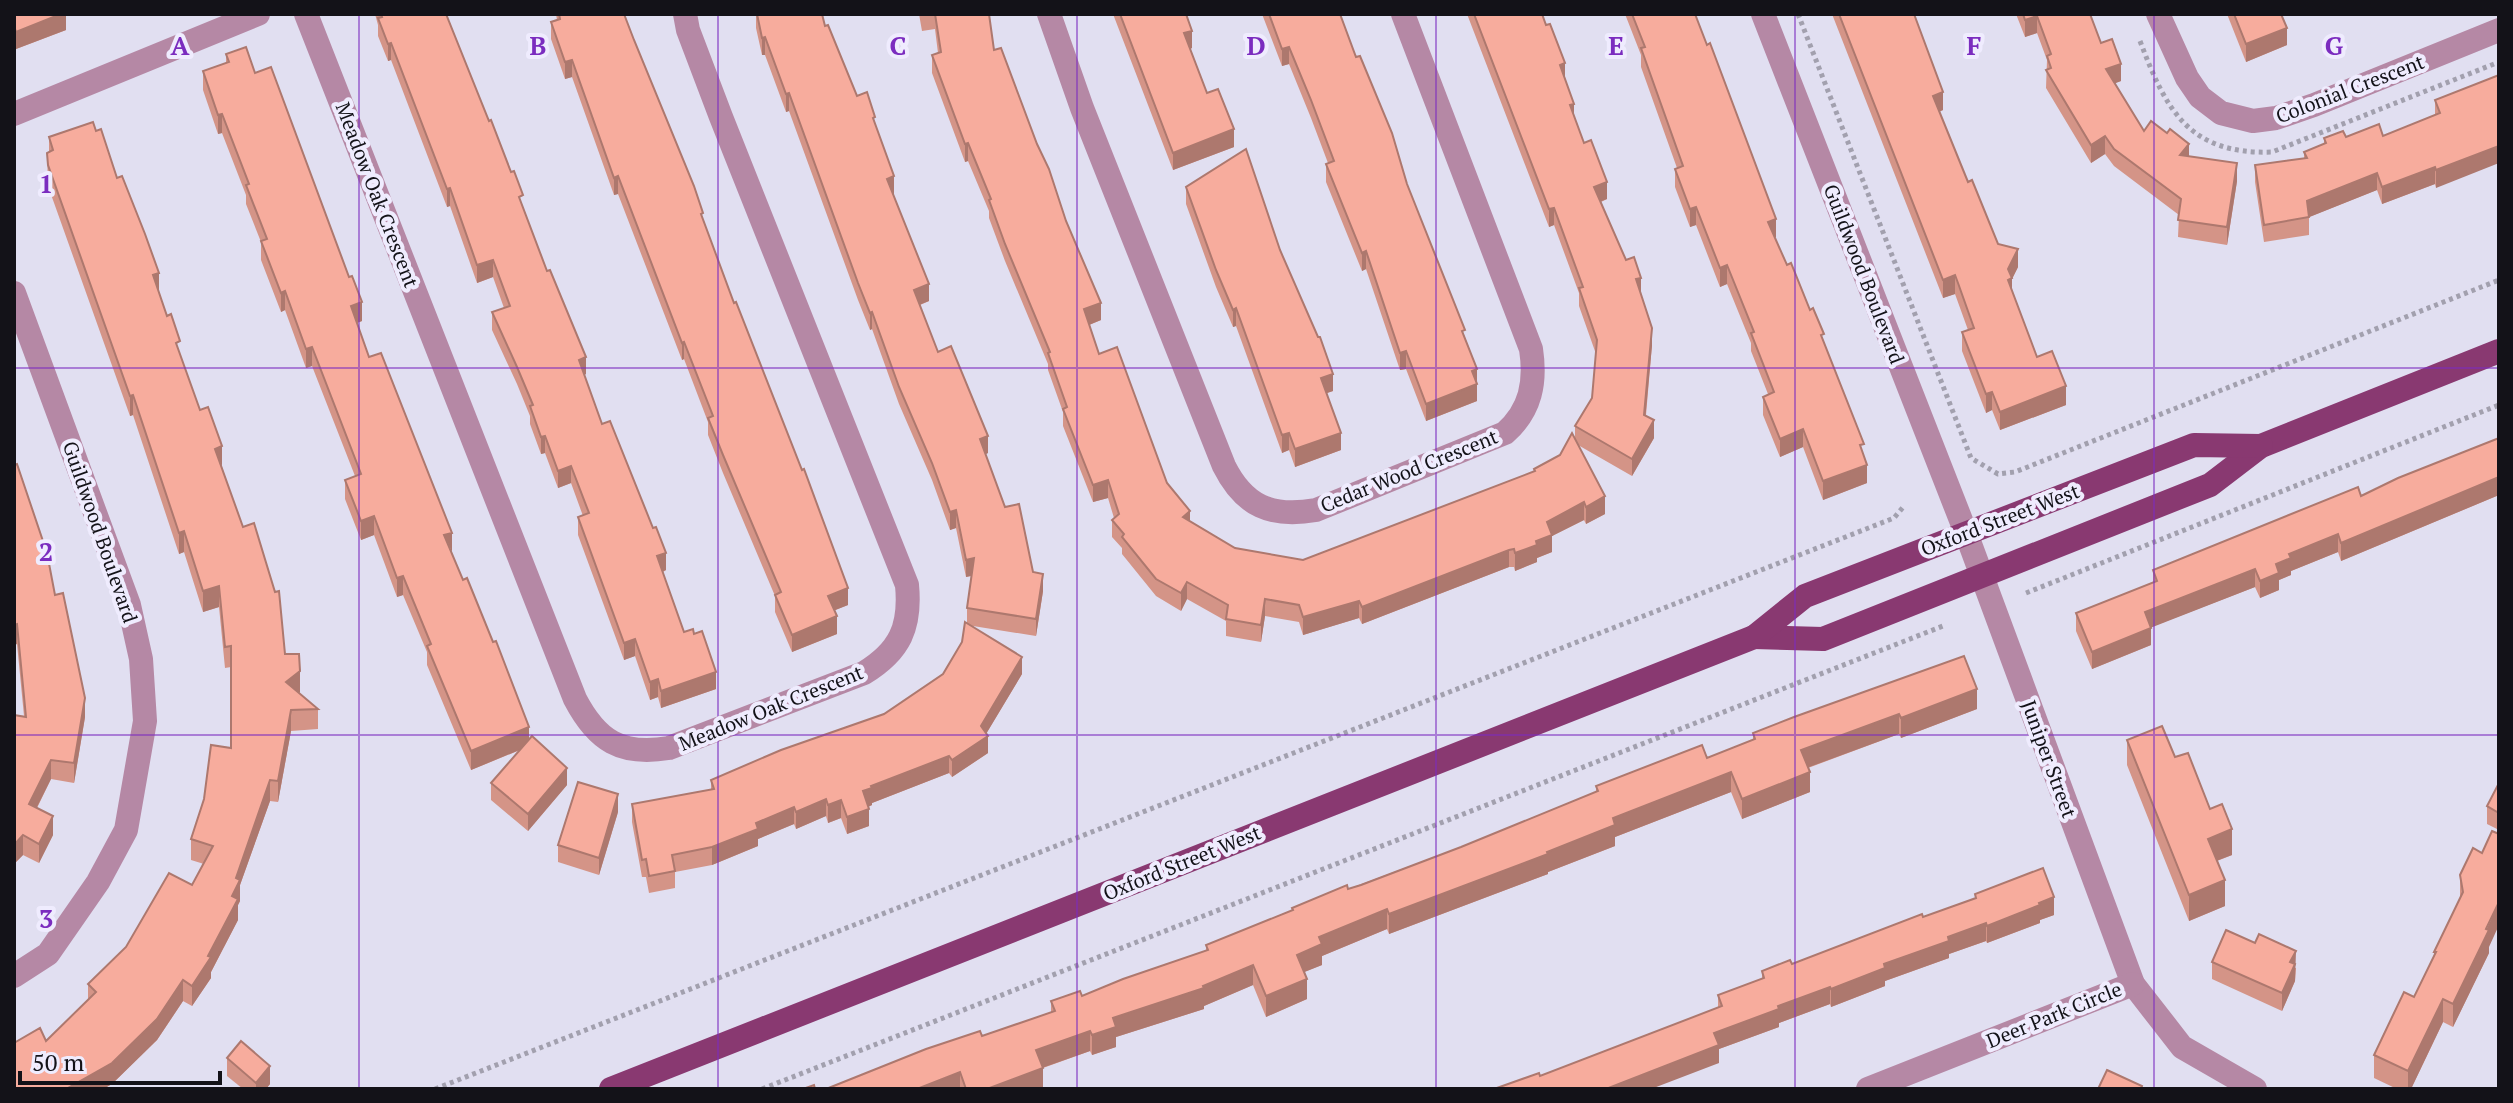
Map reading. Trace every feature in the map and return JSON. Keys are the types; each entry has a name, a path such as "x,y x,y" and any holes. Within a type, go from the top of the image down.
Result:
{"main road":[{"name":"Oxford Street West","path":"1754,637 1823,639 2210,485 2261,446 2499,351"},
{"name":"Oxford Street West","path":"611,1089 1754,637 1805,596 1966,533 2194,445 2261,446"}],"street":[{"path":"14,114 258,14"},
{"name":"Meadow Oak Crescent","path":"306,14 575,699 585,718 601,736 615,744 651,751 669,748 864,673 879,664 901,638 909,605 907,585 721,117 688,30 685,14"},
{"name":"Cedar Wood Crescent","path":"1049,14 1082,108 1224,466 1233,484 1247,498 1263,508 1280,513 1316,510 1505,433 1523,413 1533,384 1531,349 1403,14"},
{"name":"Guildwood Boulevard","path":"1763,14 1966,533"},
{"name":"Colonial Crescent","path":"2158,14 2187,78 2200,97 2221,113 2253,121 2276,118 2314,105 2499,30"},
{"name":"Guildwood Boulevard","path":"14,293 129,605 141,659 145,721 126,830 98,882 48,954 14,976"},
{"name":"Juniper Street","path":"1966,533 2133,984"},
{"name":"Deer Park Circle","path":"1868,1089 2133,984 2182,1047 2255,1089"}],"path":[{"path":"1798,14 1971,458 1998,474 2015,472 2499,280"},
{"path":"2026,593 2499,405"},
{"path":"435,1089 1894,518 1904,506"},
{"path":"762,1089 1943,626"}],"building":[{"path":"14,14 61,14 16,32"},
{"path":"381,14 446,14 511,172 514,171 523,195 519,197 547,271 550,270 586,357 579,360 602,424 610,421 653,528 656,527 666,553 657,556 684,632 693,629 694,634 702,631 716,672 661,691 658,679 650,682 635,639 624,643 578,517 589,513 571,466 558,471 545,436 541,437 530,406 533,405 492,312 510,306 493,260 477,265 450,188 447,189 391,43 388,44 378,18 382,17"},
{"path":"559,14 624,14 694,186 701,214 734,303 804,469 848,588 828,596 837,616 792,635 775,595 781,592 708,418 713,416 684,342 618,176 614,178 572,60 565,62 551,22 560,19"},
{"path":"757,14 822,14 857,96 867,92 894,176 887,179 929,284 914,290 938,352 951,346 988,436 980,439 1005,507 1019,504 1033,572 1043,574 1036,619 967,608 974,558 966,560 956,510 950,512 899,387 789,93 786,94 765,37 762,38"},
{"path":"935,14 989,14 994,50 1001,48 1066,221 1101,303 1084,309 1099,354 1117,347 1167,483 1190,511 1183,517 1235,548 1303,560 1535,471 1560,455 1572,433 1605,496 1586,507 1584,502 1547,522 1552,535 1536,541 1537,545 1515,553 1514,549 1509,550 1362,607 1359,601 1303,617 1299,605 1265,599 1261,625 1226,619 1228,605 1187,582 1181,593 1156,579 1112,520 1119,514 1108,480 1093,485 1063,409 1067,407 1050,352 932,55 941,52"},
{"path":"1120,14 1186,14 1192,31 1184,33 1207,93 1218,89 1234,129 1173,153"},
{"path":"1269,14 1340,14 1356,57 1360,56 1392,133 1407,184 1465,330 1462,331 1477,369 1472,371 1477,384 1426,404 1406,351 1400,353 1366,251 1362,253 1326,164 1334,161 1311,100 1289,47 1282,49"},
{"path":"1474,14 1542,14 1546,25 1550,24 1565,63 1560,65 1574,104 1570,105 1584,143 1591,140 1607,182 1594,187 1626,260 1634,257 1641,278 1636,279 1652,328 1644,415 1654,420 1632,459 1575,426 1592,398 1597,340 1579,288 1583,287 1554,208 1549,209"},
{"path":"1632,14 1695,14 1707,45 1710,43 1776,219 1768,222 1824,334 1821,335 1864,444 1860,445 1867,465 1823,481 1803,429 1780,439 1763,397 1774,392 1751,333 1754,332 1727,265 1720,268 1696,207 1690,209 1675,169 1683,166"},
{"path":"1839,14 1914,14 1943,92 1933,96 1968,182 1972,180 1998,244 2018,249 2008,269 2012,278 2008,280 2037,357 2052,351 2066,386 2000,412 1992,392 1986,394 1962,332 1974,328 1955,275 1943,280"},
{"path":"2023,14 2090,14 2101,43 2112,39 2121,64 2106,69 2144,131 2151,121 2167,133 2170,129 2189,144 2180,155 2237,163 2227,227 2178,220 2181,199 2114,149 2105,136 2091,145 2046,70 2051,68 2047,56 2051,54 2037,16 2025,20"},
{"path":"2234,14 2281,14 2287,28 2246,44"},
{"path":"246,47 255,73 271,67 349,277 352,276 362,302 351,306 369,357 381,353 452,533 444,535 463,580 467,578 493,642 496,641 529,727 471,751 427,646 431,644 403,576 397,578 374,516 361,521 345,480 361,474 312,347 306,349 285,291 281,293 261,241 267,239 246,185 249,184 222,114 218,115 203,71 229,62 226,54"},
{"path":"2499,75 2499,146 2382,187 2377,173 2307,201 2309,217 2264,225 2255,165 2307,158 2304,152 2326,143 2324,138 2343,131 2346,137 2379,124 2383,136 2440,113 2435,100"},
{"path":"93,122 96,131 101,129 117,178 122,176 145,234 159,273 153,275 167,316 171,314 180,341 176,343 200,410 208,407 222,446 215,449 243,527 254,523 275,592 279,591 285,654 299,654 300,671 286,682 318,709 291,710 278,781 270,780 236,878 240,880 232,896 238,899 208,956 211,957 192,986 183,980 157,1019 112,1063 66,1089 14,1089 14,1043 40,1028 46,1041 96,992 88,984 126,947 169,873 192,885 213,846 191,839 204,799 211,745 231,748 231,646 225,647 219,586 203,591 184,531 179,533 133,395 130,396 48,165 47,153 53,150 49,137"},
{"path":"1246,149 1280,250 1320,337 1333,374 1321,378 1341,433 1295,449 1289,433 1282,435 1236,308 1233,310 1216,270 1186,187"},
{"path":"2499,438 2499,477 2341,543 2338,534 2289,554 2291,558 2276,564 2279,573 2260,581 2255,569 2145,612 2151,628 2092,652 2076,613 2157,581 2153,570 2358,487 2361,496"},
{"path":"17,464 47,553 55,595 63,593 85,698 74,763 51,760 29,804 53,816 39,844 23,835 14,845 14,715 26,717 17,624 14,625 14,465"},
{"path":"965,622 1022,657 981,726 988,736 952,760 949,756 871,786 863,791 869,809 847,817 841,800 828,805 826,799 796,812 794,807 756,823 758,829 712,847 672,855 675,871 649,876 646,859 642,860 632,804 714,789 711,780 781,750 884,714 943,674 962,642"},
{"path":"1964,656 1977,689 1901,718 1899,714 1801,750 1810,772 1742,799 1731,772 1613,818 1615,825 1548,854 1389,914 1387,909 1319,937 1322,944 1297,955 1307,979 1266,996 1253,965 1204,988 1113,1018 1116,1027 1092,1035 1090,1031 1036,1050 1043,1068 987,1089 966,1089 960,1072 917,1089 826,1089 926,1049 980,1031 982,1036 1055,1011 1051,1001 1080,991 1082,996 1208,950 1206,945 1347,885 1348,889 1361,885 1461,847 1598,791 1596,786 1702,745 1707,758 1755,739 1753,733"},
{"path":"2162,726 2175,757 2188,753 2210,809 2222,804 2232,829 2208,839 2225,880 2189,895 2127,740"},
{"path":"532,736 567,768 528,814 491,783"},
{"path":"578,782 618,794 599,858 558,845"},
{"path":"2499,783 2499,813 2487,806"},
{"path":"2492,831 2499,834 2499,902 2453,1004 2443,999 2408,1071 2374,1055 2404,992 2414,997 2436,952 2463,892 2460,875 2473,848 2482,853"},
{"path":"2043,868 2054,897 2040,905 1987,926 1986,923 1948,937 1949,941 1884,964 1885,968 1778,1006 1779,1009 1714,1033 1719,1045 1606,1089 1494,1089 1539,1073 1540,1076 1722,1006 1718,995 1764,978 1762,971 1790,960 1792,964 1922,914 1923,917 1976,898 1975,894"},
{"path":"2226,930 2255,943 2259,934 2296,951 2290,962 2295,964 2282,993 2212,962"},
{"path":"241,1041 270,1066 256,1083 227,1058"},
{"path":"2107,1070 2142,1086 2141,1089 2098,1089"}]}
